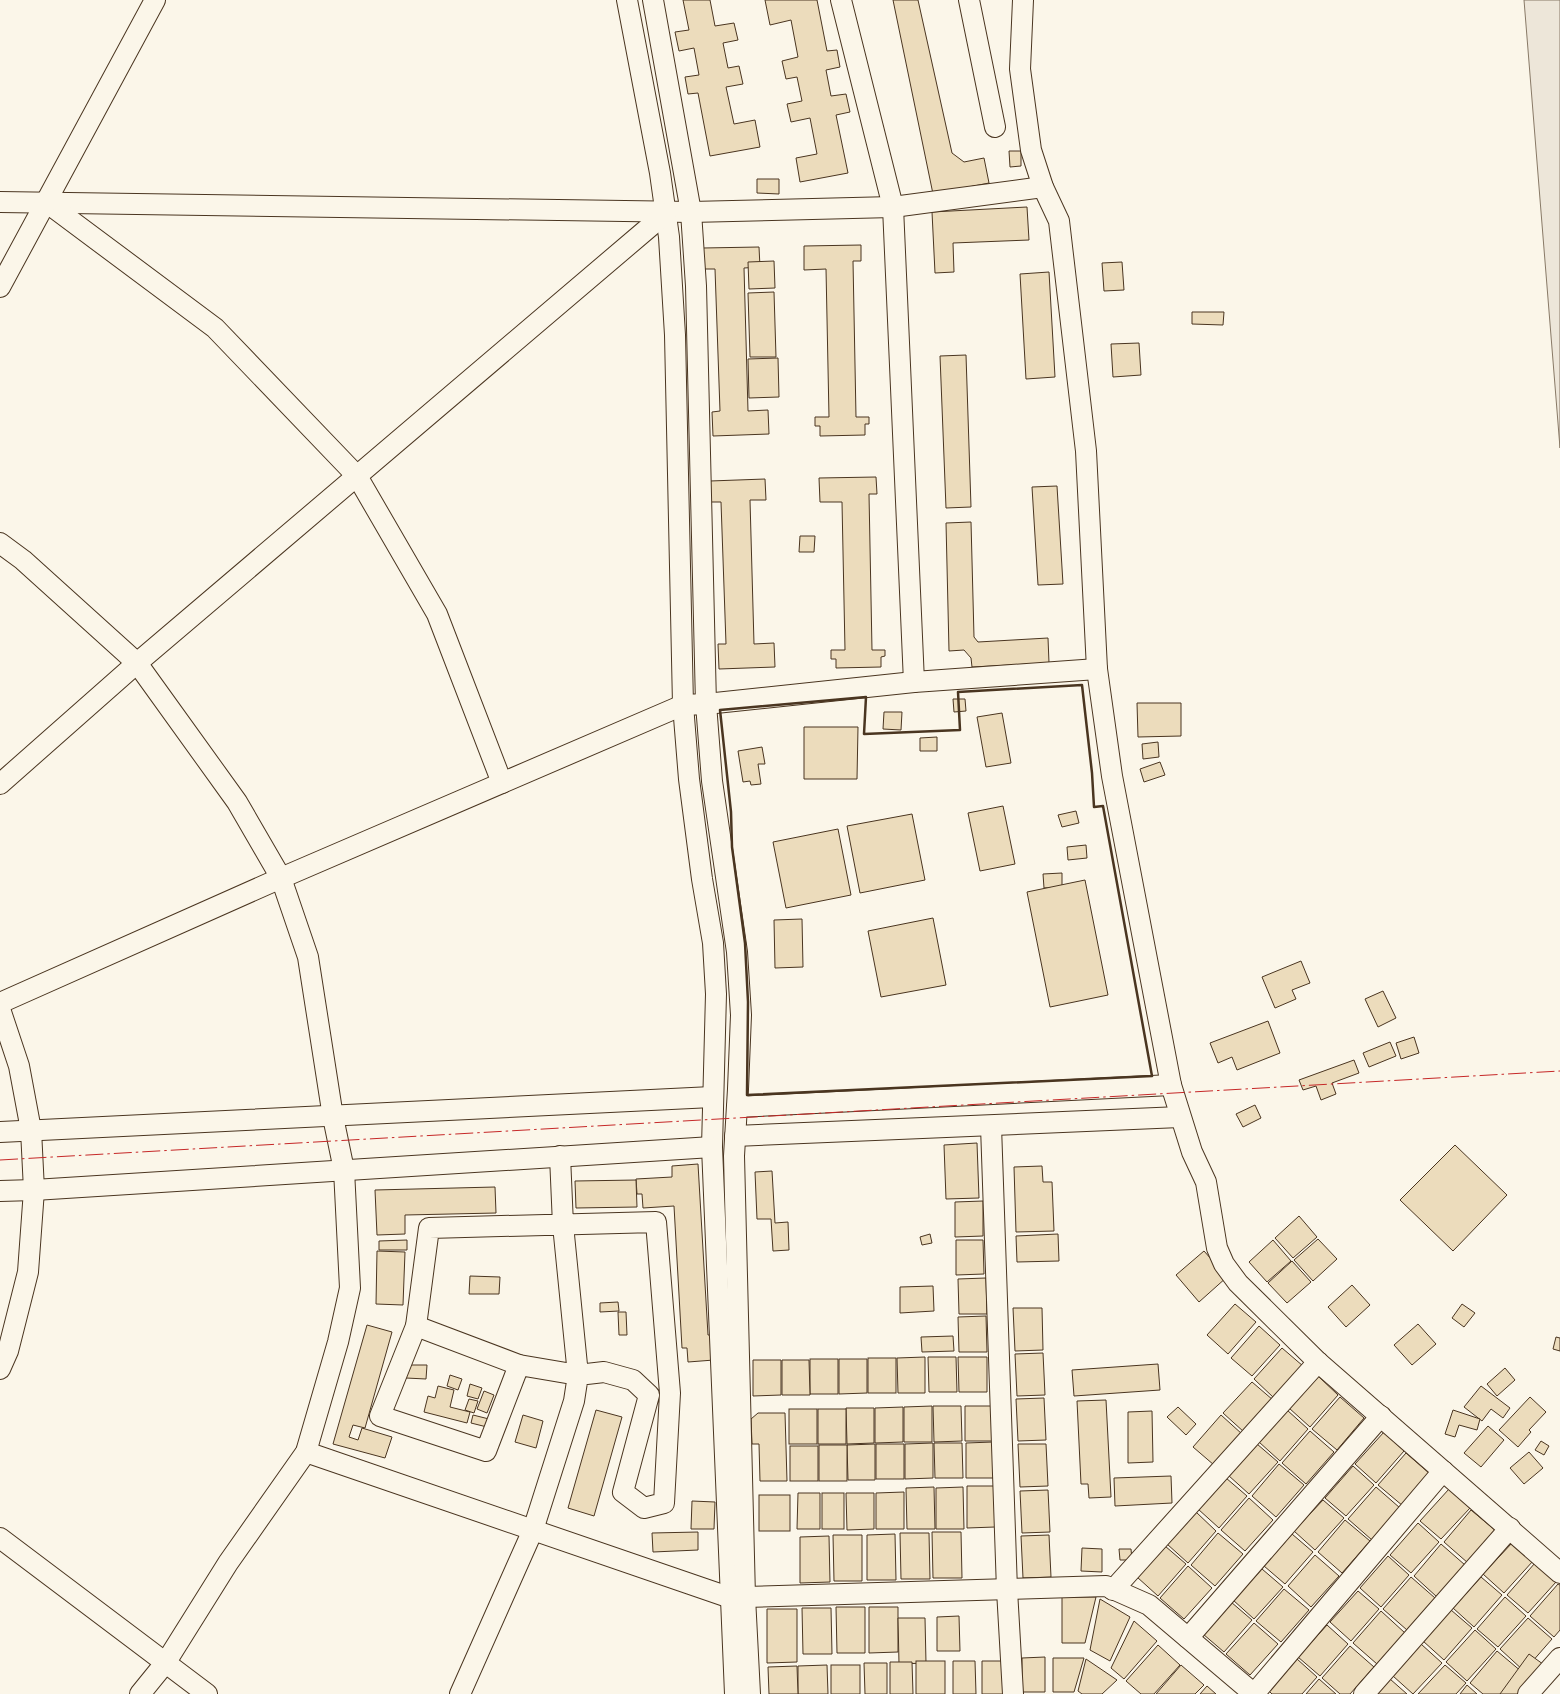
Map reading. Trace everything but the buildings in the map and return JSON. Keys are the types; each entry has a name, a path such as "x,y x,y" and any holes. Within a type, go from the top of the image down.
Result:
{"street":[{"path":"0,287 155,0"},
{"path":"627,0 666,213 675,335 683,705 689,779 702,879 713,943 716,994 712,1147 722,1353 726,1521 750,1694"},
{"path":"653,0 691,212 696,286 706,704 712,780 737,952 741,1015 734,1156 738,1598 735,1694"},
{"path":"841,0 892,207 914,682"},
{"path":"969,0 995,127"},
{"path":"1023,0 1020,69 1031,150 1043,187 1059,221 1086,451 1098,669 1112,776 1171,1085 1192,1152 1206,1182 1217,1248 1224,1264 1238,1283 1318,1362 1560,1573"},
{"path":"0,202 666,213 892,207 1043,187"},
{"path":"46,202 215,328 357,476 437,614 502,783"},
{"path":"0,784 137,663 666,213"},
{"path":"0,544 23,560 137,663 237,802 281,878 308,957 333,1117 344,1170 350,1288 338,1342 306,1452 228,1562 166,1662 140,1694"},
{"path":"0,1003 281,878 683,705 914,682 1098,669"},
{"path":"0,1009 19,1066 31,1130 34,1190 28,1272 8,1351 0,1369"},
{"path":"737,1108 1171,1085"},
{"path":"0,1132 712,1097"},
{"path":"736,1136 1180,1117"},
{"path":"991,1126 1007,1590 1013,1694"},
{"path":"0,1191 712,1147"},
{"path":"460,1694 533,1530 574,1401 578,1375 562,1225 560,1156"},
{"path":"416,1326 519,1365 578,1375 604,1372 633,1380 649,1395 623,1492 644,1508 664,1503 670,1393 656,1222 429,1228 416,1326 380,1416 486,1451 519,1365"},
{"path":"1113,1590 1318,1362"},
{"path":"1188,1638 1381,1416"},
{"path":"306,1452 738,1598 1106,1586 1148,1605 1254,1694 1443,1472"},
{"path":"1364,1694 1510,1528"},
{"path":"0,1538 207,1694"},
{"path":"1528,1694 1560,1658"}],"shaded area":[{"path":"1524,0 1560,0 1560,448"}],"wall":[{"path":"1082,685 1094,807 1103,806 1152,1076 747,1095 748,1002 745,943 732,847 731,812 720,710 866,697 864,734 960,730 958,692 1082,685"}],"power":[{"path":"0,1160 1560,1071"}]}
